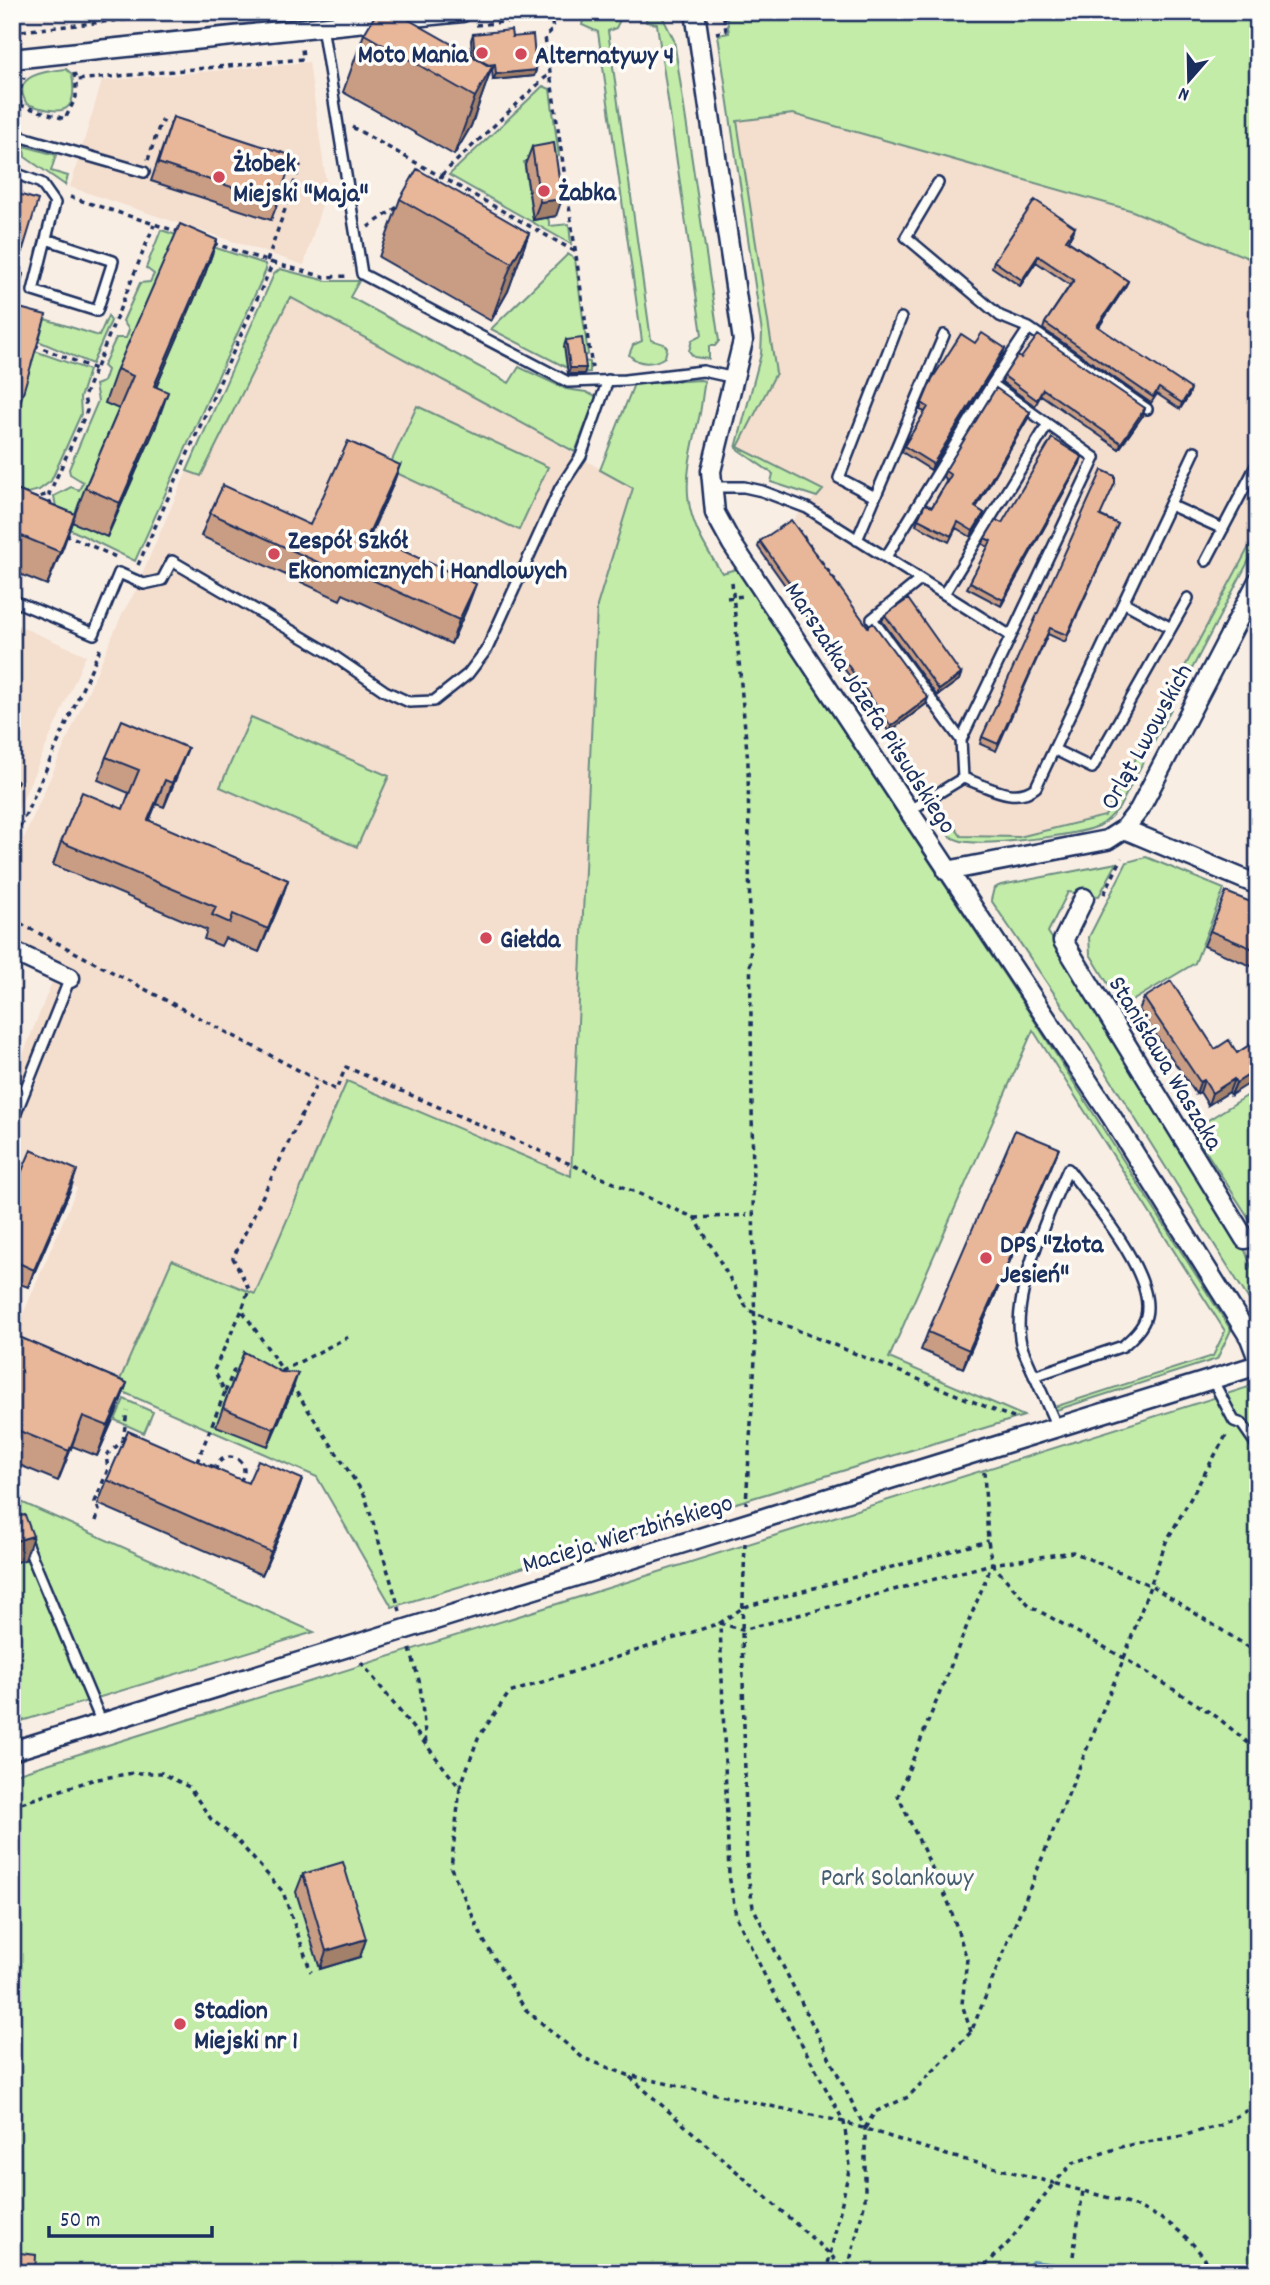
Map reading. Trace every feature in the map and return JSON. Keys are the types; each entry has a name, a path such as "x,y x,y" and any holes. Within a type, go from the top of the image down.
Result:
{"street":[{"name":"Marszałka Józefa Piłsudskiego","path":"695,12 743,341 711,471 715,513 732,544 1118,1126 1250,1338 1258,1359"},
{"path":"12,59 323,34 467,19"},
{"name":"Orląt Lwowskich","path":"947,871 1096,843 1124,829 1139,810 1258,581"},
{"path":"1124,829 1258,885"},
{"name":"Stanisława Waszaka","path":"1084,898 1063,941 1245,1239 1258,1236"},
{"path":"12,951 70,978"},
{"name":"Macieja Wierzbińskiego","path":"12,1751 1258,1365"}],"lane":[{"path":"323,34 362,274 568,382 703,371 735,378"},
{"path":"16,135 144,172"},
{"path":"12,172 41,183 55,203 46,239 33,291 97,311 113,261 46,239"},
{"path":"938,183 906,237 1000,316 1029,328 1147,409"},
{"path":"875,498 839,478 901,318"},
{"path":"886,557 1029,328"},
{"path":"857,540 944,335"},
{"path":"12,600 94,634 120,573 144,584 162,580 172,561 328,652 385,691 409,702 434,702 468,674 487,649 560,488 581,456 608,380"},
{"path":"963,778 961,740 1095,458 992,384"},
{"path":"944,594 1048,424"},
{"path":"963,778 1004,793 1022,794 1035,787 1125,603 1195,451"},
{"path":"1206,561 1258,462"},
{"path":"712,487 744,487 778,496 807,508 1011,636"},
{"path":"1170,505 1223,529"},
{"path":"920,580 872,619 961,740"},
{"path":"1055,750 1092,768 1188,598"},
{"path":"1125,603 1171,628"},
{"path":"909,811 963,778"},
{"path":"12,1124 70,978"},
{"path":"1034,1376 1123,1346 1134,1337 1147,1313 1147,1299 1138,1272 1099,1210 1068,1169 1036,1242 1018,1324 1020,1342 1034,1376 1057,1427"},
{"path":"1212,1379 1238,1423 1258,1447"},
{"path":"1238,1423 1258,1430"},
{"path":"12,1509 102,1723"}],"path":[{"path":"12,32 194,12"},
{"path":"699,36 726,31 723,12"},
{"path":"467,19 551,17 553,29 545,37 593,380"},
{"path":"76,80 303,59 302,43 323,34"},
{"path":"20,105 65,119 76,97 74,70 68,66"},
{"path":"16,135 20,82 32,70"},
{"path":"432,183 443,176 550,73"},
{"path":"12,91 19,91"},
{"path":"144,172 161,121 186,129"},
{"path":"338,126 356,127 576,252"},
{"path":"267,261 300,166 288,162"},
{"path":"66,195 180,233"},
{"path":"355,235 399,205"},
{"path":"53,517 50,494 87,411 84,397 155,225"},
{"path":"204,241 325,277 362,274"},
{"path":"55,529 137,567 274,263"},
{"path":"24,341 95,369"},
{"path":"25,500 50,494"},
{"path":"791,520 846,597"},
{"path":"1251,562 1258,550"},
{"path":"730,571 748,764 755,1359 746,1505"},
{"path":"12,845 103,643"},
{"path":"1084,898 1100,904 1122,858"},
{"path":"12,919 336,1090 346,1067 695,1218 747,1215"},
{"path":"225,1392 214,1370 249,1289 233,1258 318,1081"},
{"path":"695,1218 748,1310 1023,1422"},
{"path":"242,1310 365,1496 401,1613"},
{"path":"271,1376 348,1337"},
{"path":"197,1462 234,1370 243,1374"},
{"path":"96,1521 99,1510 95,1502 108,1469 106,1455 123,1441 127,1411"},
{"path":"865,2129 875,2112 908,2097 971,2032 1125,1658 1166,1542 1238,1423"},
{"path":"123,1441 135,1446"},
{"path":"228,1457 236,1457 242,1462 243,1478 229,1485 216,1475 216,1467 228,1457"},
{"path":"184,1462 216,1467"},
{"path":"971,2032 962,2004 967,1959 949,1904 898,1796 992,1564 984,1467"},
{"path":"744,1524 742,1630 747,1869 754,1907 865,2129 865,2201 846,2273"},
{"path":"988,1541 744,1607 720,1623 509,1693 478,1738 460,1788 451,1868 484,1941 525,2008 583,2058 628,2075 844,2122 947,2155 1156,2213 1181,2230 1214,2273"},
{"path":"720,1623 742,1630 992,1564 1073,1552 1152,1586 1258,1653"},
{"path":"992,1564 1030,1606 1125,1658 1217,1717 1258,1751"},
{"path":"720,1623 729,1875 736,1916 764,1974 844,2122 850,2166 827,2273"},
{"path":"357,1643 361,1662 460,1788"},
{"path":"409,1647 420,1684 426,1745"},
{"path":"12,1806 92,1780 133,1773 162,1773 189,1787 211,1819 236,1839 283,1892 311,1972"},
{"path":"628,2075 831,2255 846,2273"},
{"path":"978,2273 1009,2242 1073,2162 1124,2146 1182,2136 1221,2125 1258,2104"},
{"path":"1073,2256 1083,2191"}],"shaded area":[{"path":"309,62 327,188 304,265 70,187 102,81"},
{"path":"793,114 1130,210 1258,262 1258,530 1105,816 1019,837 961,836 756,546 788,525 822,490 738,447 776,373 737,121"},
{"path":"290,296 508,415 633,488 597,606 571,1177 347,1081 255,1294 172,1261 116,1389 12,1340 77,1188 12,1160 12,1082 52,982 12,963 12,865 123,612 144,577 142,574 187,471 201,475"},
{"path":"12,623 86,655 12,824"}],"green space":[{"path":"585,12 619,12 621,18 616,28 608,31 651,340 664,344 667,348 665,357 651,363 637,361 629,355 633,345 642,341 598,32 582,25"},
{"path":"647,12 660,12 674,40 719,341 715,346 709,346 709,359 694,357 689,351 692,340 702,335 657,24 646,22"},
{"path":"726,12 1258,12 1258,262 1130,210 793,114 737,121 776,373 738,447 823,490 817,497 771,482 773,474 736,448 761,354 762,333 718,35 729,33"},
{"path":"66,69 72,74 72,99 69,105 57,111 27,104 23,94 26,81 40,73"},
{"path":"543,86 550,89 559,156 524,162 533,219 548,218 550,226 569,224 571,244 449,175"},
{"path":"24,146 56,155 51,171 68,176 65,185 25,157"},
{"path":"161,230 265,264 266,270 135,561 59,524 54,496 71,487 79,490 83,482 70,474 69,469 98,401 95,385 103,382 107,370 103,366 116,338 126,338 129,330 123,321 140,283 150,282 154,274 146,268"},
{"path":"568,254 575,259 588,354 583,356 584,361 590,362 590,372 577,373 491,329"},
{"path":"280,269 327,281 359,281 350,297 509,383 519,367 566,389 586,392 596,397 575,452 290,297 201,476 187,471 274,274"},
{"path":"108,316 111,321 92,364 38,341 45,319 99,336"},
{"path":"12,343 89,370 80,398 81,414 51,481 39,490 12,497"},
{"path":"705,381 690,463 688,498 698,532 708,551 722,573 736,569 755,597 1036,1023 1231,1330 1217,1359 1053,1411 1051,1408 1213,1356 1225,1331 1033,1030 889,1358 1024,1416 392,1607 317,1477 116,1389 172,1260 255,1294 347,1081 571,1176 597,606 633,488 600,470 634,384"},
{"path":"417,406 548,467 519,530 388,469"},
{"path":"1258,530 1258,543 1119,808 1110,818 1088,830 1006,841 969,842 958,840 946,833 933,813 940,807 961,836 1019,837 1105,816"},
{"path":"251,717 389,776 357,847 220,787"},
{"path":"1146,857 1224,889 1195,963 1122,1007 1090,954 1089,937 1127,862"},
{"path":"1117,863 1099,896 1068,892 1048,932 1241,1240 1258,1284 1258,1314 1089,1045 991,900 994,888 1001,885"},
{"path":"1258,1089 1258,1228 1256,1229 1192,1130"},
{"name":"Park Solankowy","path":"1258,1384 1258,2273 12,2273 12,1775"},
{"path":"124,1399 153,1412 144,1433 115,1420"},
{"path":"12,1498 314,1632 12,1724"}],"water":[{"path":"1032,2261 1122,2272 1126,2273 1021,2273"}],"building":[{"path":"377,12 395,12 492,67 475,97 364,34"},
{"path":"511,30 512,37 533,35 536,70 496,74 495,64 487,65 475,58 473,34"},
{"name":"Żłobek Miejski \"Maja\"","path":"173,117 293,156 278,202 158,163"},
{"path":"554,143 562,199 540,202 532,147"},
{"path":"417,169 529,233 512,263 400,199"},
{"path":"12,192 38,200 16,272 23,274 17,295 12,293"},
{"path":"1035,200 1075,227 1066,240 1128,281 1097,326 1191,389 1182,403 1159,388 1153,397 1045,323 1074,280 1038,256 1022,280 994,261"},
{"path":"180,224 217,240 154,386 168,392 120,503 85,488 133,376 117,369"},
{"path":"12,306 46,315 12,430"},
{"path":"982,333 1005,348 933,464 904,446 928,407 922,403 932,379 961,334 975,343"},
{"path":"1038,335 1145,408 1121,443 1043,389 1037,400 1004,376 1017,356 1021,358"},
{"path":"582,338 586,368 570,368 566,340"},
{"path":"996,388 1030,412 975,507 984,513 973,531 958,522 951,536 918,519 925,504 932,507 951,475 945,471"},
{"path":"1052,438 1082,457 1003,600 970,582 991,541 985,538 996,520 1002,523"},
{"path":"348,441 400,465 368,535 476,584 459,620 351,570 348,576 210,513 223,485 310,525"},
{"path":"1102,470 1115,476 1115,483 1100,516 1118,524 1067,635 1050,628 998,744 982,737"},
{"path":"12,488 75,514 60,552 12,532"},
{"path":"791,520 868,627 873,623 928,698 891,726 760,541"},
{"path":"908,599 961,674 939,690 885,615"},
{"path":"122,720 188,748 172,783 165,780 148,820 288,880 268,929 233,914 230,923 212,915 216,907 61,842 82,792 123,809 139,770 106,757"},
{"path":"12,779 18,781 12,794"},
{"path":"1226,892 1258,905 1258,951 1210,931"},
{"path":"1171,981 1215,1049 1229,1040 1237,1053 1254,1042 1258,1047 1258,1069 1236,1083 1234,1079 1212,1093 1204,1080 1200,1082 1144,998"},
{"name":"DPS \"Złota Jesień\"","path":"1015,1130 1059,1148 969,1350 928,1332"},
{"path":"31,1150 77,1170 34,1270 12,1260 12,1194"},
{"path":"12,1334 127,1383 108,1426 83,1416 69,1451 12,1428"},
{"path":"244,1352 281,1372 298,1373 274,1429 223,1408"},
{"path":"128,1431 248,1483 258,1460 302,1479 271,1552 107,1480"},
{"path":"25,1515 33,1536 12,1542 12,1518"},
{"path":"343,1862 366,1939 326,1951 303,1874"},
{"path":"12,2252 36,2255 35,2273 12,2273"}],"place":[{"name":"Moto Mania","path":"482,53"},
{"name":"Alternatywy 4","path":"521,54"},
{"name":"Żłobek Miejski \"Maja\"","path":"219,177"},
{"name":"Żabka","path":"544,191"},
{"name":"Zespół Szkół Ekonomicznych i Handlowych","path":"274,554"},
{"name":"Giełda","path":"486,938"},
{"name":"DPS \"Złota Jesień\"","path":"986,1258"},
{"name":"Stadion Miejski nr 1","path":"180,2024"}]}
